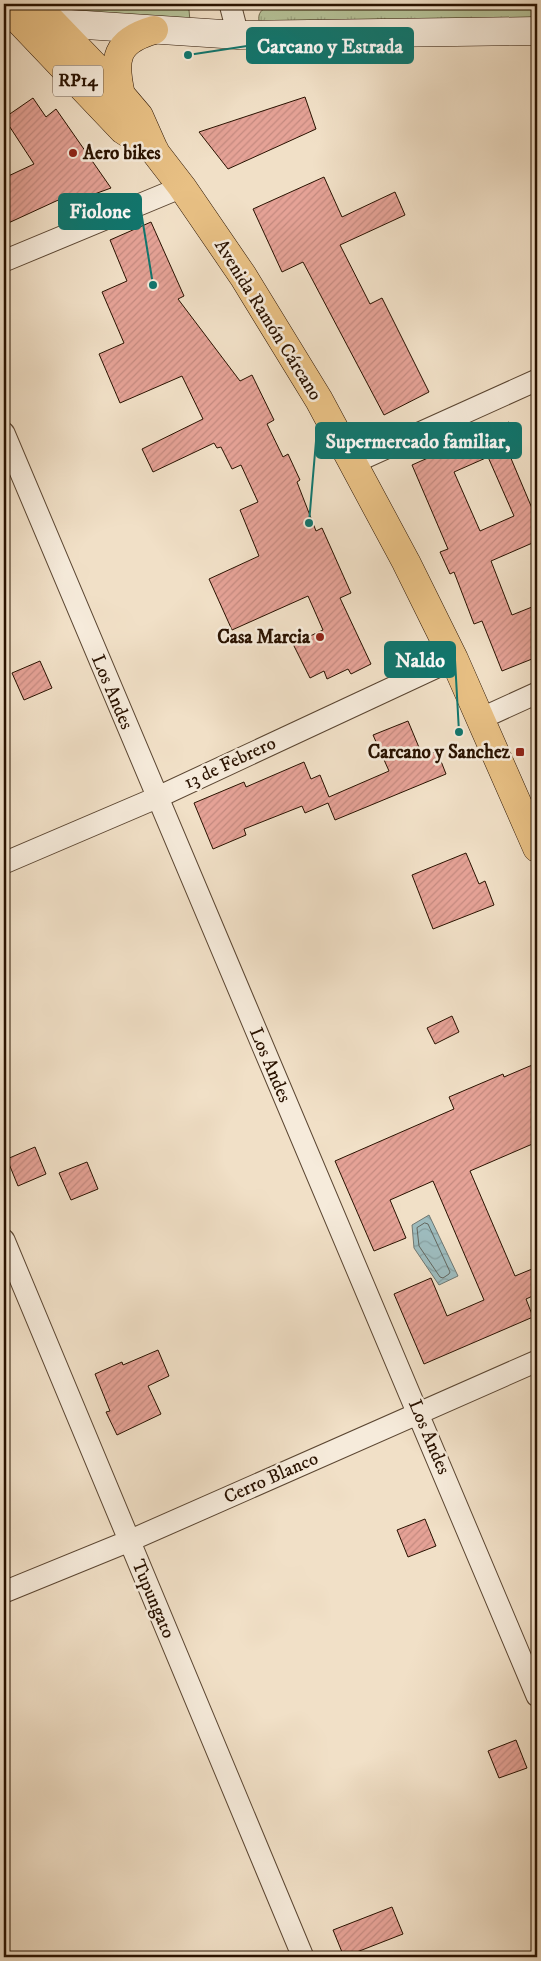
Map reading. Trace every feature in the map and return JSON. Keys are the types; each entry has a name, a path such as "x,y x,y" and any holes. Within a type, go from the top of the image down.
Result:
{"main road":[{"path":"17,4 40,21 238,35 537,31"},
{"name":"Avenida Ramón Cárcano","path":"35,4 55,23 139,116 156,152 182,187 273,323 319,400 406,562 454,659 537,848"},
{"name":"Avenida Ramón Cárcano","path":"4,5 123,130 156,152"},
{"path":"121,95 116,66 122,50 134,37 154,30"}],"street":[{"path":"230,4 238,35"},
{"path":"4,261 182,187"},
{"path":"353,463 537,380"},
{"name":"Los Andes","path":"4,433 156,798 419,1413 537,1696"},
{"name":"13 de Febrero","path":"4,863 156,798 454,659"},
{"path":"480,719 537,693"},
{"name":"Tupungato","path":"4,1240 128,1541 304,1957"},
{"name":"Cerro Blanco","path":"4,1592 128,1541 537,1361"}],"green space":[{"path":"415,4 537,4 537,21 259,21 260,13 265,8"},
{"path":"182,6 189,10 190,21 74,16 73,7"}],"water":[{"path":"429,1215 458,1276 439,1285 414,1248 412,1225"}],"building":[{"path":"305,97 316,129 228,169 199,132"},
{"path":"33,98 46,117 56,109 111,188 70,203 67,196 4,225 4,178 34,164 4,118"},
{"path":"324,177 342,217 395,192 405,215 340,245 370,304 382,298 429,392 384,415 303,262 282,272 253,209"},
{"path":"151,222 184,296 178,299 240,381 252,375 274,420 267,424 283,457 288,454 300,480 297,482 316,531 322,528 351,593 340,598 371,664 351,674 348,669 327,679 324,671 310,678 293,644 323,630 308,596 232,630 209,579 259,556 240,510 258,502 241,465 232,469 221,447 217,448 214,443 153,472 142,449 203,419 182,376 120,403 99,354 124,343 102,292 127,281 110,240"},
{"path":"509,422 519,444 507,449 537,520 537,541 491,561 512,615 537,605 537,657 502,671 482,621 474,624 454,572 450,574 440,552 448,549 412,465","holes":["488,457 514,516 480,531 454,472"]},
{"path":"40,661 52,688 24,700 12,673"},
{"path":"408,721 423,757 437,751 446,774 335,820 328,803 305,813 302,806 244,829 246,835 213,849 194,803 244,782 246,787 304,762 311,779 320,775 329,797 389,771 373,735"},
{"path":"466,853 479,884 485,881 494,905 433,929 412,875"},
{"path":"452,1016 459,1032 435,1044 427,1028"},
{"path":"537,1063 537,1142 470,1171 515,1276 537,1267 537,1294 526,1299 533,1317 424,1364 394,1294 431,1278 447,1316 484,1300 433,1181 390,1200 406,1238 374,1251 335,1161 454,1109 449,1097 503,1074 504,1077"},
{"path":"35,1147 46,1174 18,1186 7,1159"},
{"path":"87,1162 98,1189 71,1200 59,1173"},
{"path":"158,1350 169,1376 148,1386 161,1414 117,1435 106,1412 110,1411 95,1374 122,1362 123,1365"},
{"path":"425,1519 436,1546 408,1557 397,1530"},
{"path":"516,1740 527,1768 499,1778 488,1751"},
{"path":"392,1907 403,1934 344,1957 333,1930"}],"place":[{"name":"Carcano y Estrada","path":"188,55"},
{"name":"Aero bikes","path":"73,153"},
{"name":"Fiolone","path":"153,285"},
{"name":"Supermercado familiar,","path":"309,523"},
{"name":"Casa Marcia","path":"320,637"},
{"name":"Naldo","path":"459,732"},
{"name":"Carcano y Sanchez","path":"520,752"}]}
